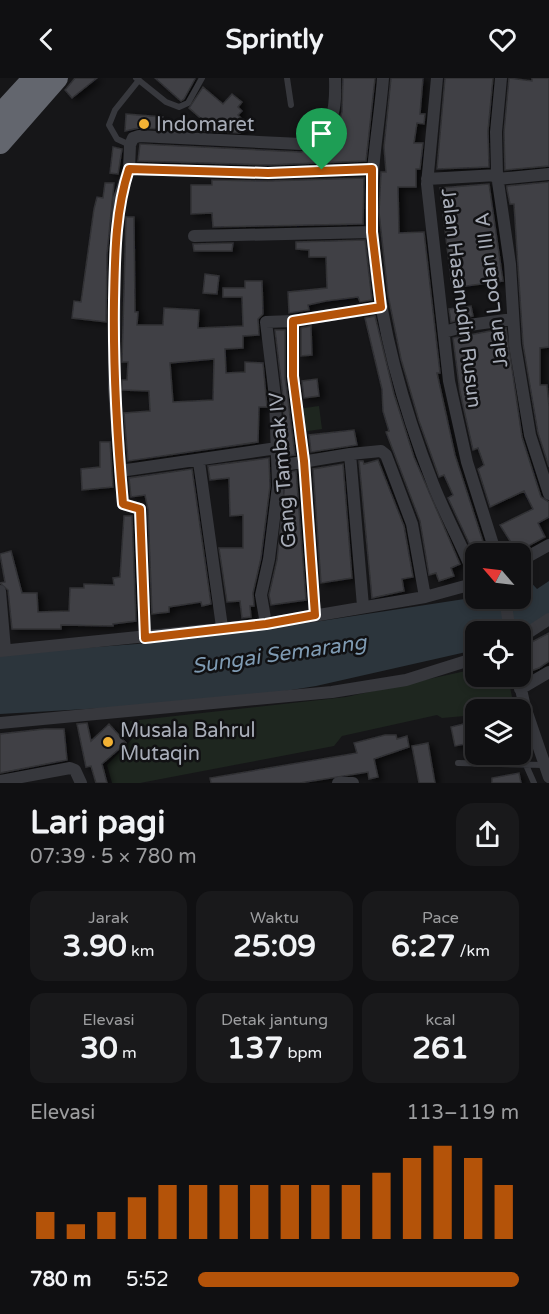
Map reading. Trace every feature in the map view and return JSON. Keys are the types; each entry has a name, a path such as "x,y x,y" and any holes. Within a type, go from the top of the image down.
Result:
{"highway":[{"path":"0,143 57,78"},
{"path":"0,115 32,79"}],"street":[{"path":"145,638 140,509 124,506 114,388 115,255 119,198 129,169 130,145 134,138 139,136 301,144 321,134 330,123 336,103 335,78"},
{"path":"383,78 372,169 372,232 381,307 418,442 434,486 465,556"},
{"name":"Jalan Hasanudin Rusun","path":"437,78 428,179 449,381 467,462 493,543"},
{"name":"Jalan Lodan III A","path":"501,78 496,132 497,177 510,264 513,319 530,435 549,494"},
{"path":"129,169 268,173 372,169"},
{"path":"428,179 549,174"},
{"path":"194,236 372,232"},
{"path":"293,321 381,307"},
{"path":"444,332 469,325 513,319"},
{"name":"Gang Tambak IV","path":"266,624 261,595 269,559 278,466 275,397 266,322 293,321 293,376 304,461 315,615"},
{"path":"120,471 200,462 277,448"},
{"path":"278,466 350,454 381,451 386,455 412,524 425,597"},
{"path":"350,454 363,606"},
{"path":"200,462 222,627"},
{"path":"531,555 549,546"},
{"path":"0,591 3,650 145,638 222,627 266,624 425,597 465,584"},
{"path":"531,631 549,620"},
{"path":"0,723 332,692 406,680 465,661"},
{"path":"531,679 549,672"},
{"path":"520,687 547,771"},
{"path":"0,781 70,768 75,770 81,783"},
{"path":"339,783 353,783"}],"lane":[{"path":"130,145 117,139 110,125 115,110 137,79 166,102 179,107 188,103 202,78"},
{"path":"287,78 291,105"},
{"path":"458,763 465,763"},
{"path":"526,765 547,771"},
{"path":"526,765 534,783"}],"shaded area":[{"path":"319,406 322,429 301,432 298,409"},
{"path":"465,671 465,687 510,687 512,699 465,699 465,716 442,718 437,715 342,736 334,746 140,783 112,783 107,765 132,739 130,721 346,697"}],"water":[{"name":"Sungai Semarang","path":"549,581 549,615 531,625 531,621 465,621 465,652 316,686 224,701 0,714 0,654 137,644 308,623 465,599 465,609 531,609 531,582 537,589"}],"building":[{"path":"75,78 97,78 72,98 65,90"},
{"path":"155,78 194,78 195,79 181,101"},
{"path":"343,78 375,78 366,161 268,165 138,161 140,144 301,152 316,146 328,145 329,136 336,133 342,112"},
{"path":"391,78 423,78 420,114 425,114 424,124 417,123 414,143 423,143 420,169 416,169 416,187 398,187 399,233 424,232 440,373 437,373 455,455 483,543 469,543 448,498 453,495 444,475 439,477 419,421 401,359 388,295 379,212 381,172 386,172 384,147"},
{"path":"445,78 493,78 488,131 489,167 437,169"},
{"path":"509,78 532,81 532,78 549,78 549,166 505,170 504,132"},
{"path":"203,87 223,104 232,94 242,102 238,107 242,111 238,115 247,124 240,133 203,131 206,123 189,108"},
{"name":"Indomaret","path":"126,114 163,117 162,129 139,128 125,131"},
{"path":"113,147 122,149 118,174 110,173"},
{"path":"364,178 363,224 213,227 212,213 191,214 191,185 212,185 212,180"},
{"path":"549,182 549,347 540,348 540,385 547,385 549,467 538,433 523,344 514,204 510,204 507,186"},
{"path":"105,183 114,183 107,254 106,322 72,318 74,301 81,302 94,209 97,197 103,198"},
{"path":"489,184 503,281 452,288 440,188"},
{"path":"126,217 134,217 137,325 163,325 164,308 199,310 198,328 243,326 242,297 223,297 223,288 245,288 245,281 262,281 263,314 258,319 259,335 243,336 243,348 225,349 226,373 245,372 245,362 263,363 267,407 259,407 258,442 128,461 124,413 150,411 149,391 122,390 122,380 127,380 128,362 122,362","holes":["214,359 213,400 173,402 170,363"]},
{"path":"365,240 372,300 360,302 358,297 326,301 308,305 309,310 289,313 288,292 327,288 326,257 309,257 309,250 296,249 296,242"},
{"path":"233,243 232,251 194,251 193,244"},
{"path":"205,274 219,276 217,294 203,293"},
{"path":"471,306 473,316 451,322 449,309"},
{"path":"375,316 394,394 414,457 460,564 451,568 454,576 439,581 436,573 429,575 420,521 386,432 389,431 383,411 382,389 365,318"},
{"path":"311,326 312,355 301,356 301,328"},
{"path":"506,328 522,437 541,497 549,502 549,517 538,523 545,537 531,544 511,543 500,525 533,509 524,491 490,507 478,469 484,465 478,448 473,450 460,392 453,338"},
{"path":"275,330 285,330 285,377 295,455 285,456 283,397"},
{"path":"317,379 319,396 304,398 302,381"},
{"path":"354,430 357,445 311,452 309,435"},
{"path":"100,442 110,442 113,487 82,490 81,469 100,467"},
{"path":"269,458 270,486 261,558 253,593 254,606 250,606 251,617 242,618 240,601 227,602 219,548 243,548 243,515 230,516 229,478 210,480 208,466"},
{"path":"378,460 404,526 413,577 402,579 404,591 372,598 359,461 363,461 364,464"},
{"path":"343,464 352,578 321,583 313,469"},
{"path":"192,469 211,604 202,606 201,602 169,607 169,612 152,614 148,509 145,495 131,497 129,478"},
{"path":"296,471 306,600 271,605 269,595 277,560 286,473"},
{"path":"124,516 132,516 136,621 113,624 113,626 61,625 61,629 12,629 8,590 0,583 5,582 0,554 11,551 22,593 37,593 38,612 69,611 70,588 84,588 84,584 114,585 113,578 120,577"},
{"path":"549,633 549,661 531,671 531,642"},
{"path":"87,723 91,741 109,724 126,743 102,764 107,783 96,783 91,766 86,767 77,724"},
{"path":"465,724 465,744 455,746 451,727"},
{"path":"64,729 67,760 0,773 0,734"},
{"path":"385,735 396,735 397,739 407,736 409,747 374,759 378,777 369,779 368,772 300,783 211,783 210,778 357,753 354,743"},
{"path":"428,743 435,783 419,783 412,746"},
{"path":"519,773 521,783 492,783 492,778"}],"place":[{"name":"Indomaret","path":"144,124"},
{"name":"Musala Bahrul Mutaqin","path":"108,742"}],"route":[{"path":"129,169 268,173 322,170 372,169 372,232 381,307 293,321 293,376 304,461 315,615 266,624 222,627 145,638 141,597 140,509 126,507 123,504 114,388 115,255 119,198 129,169"}]}
